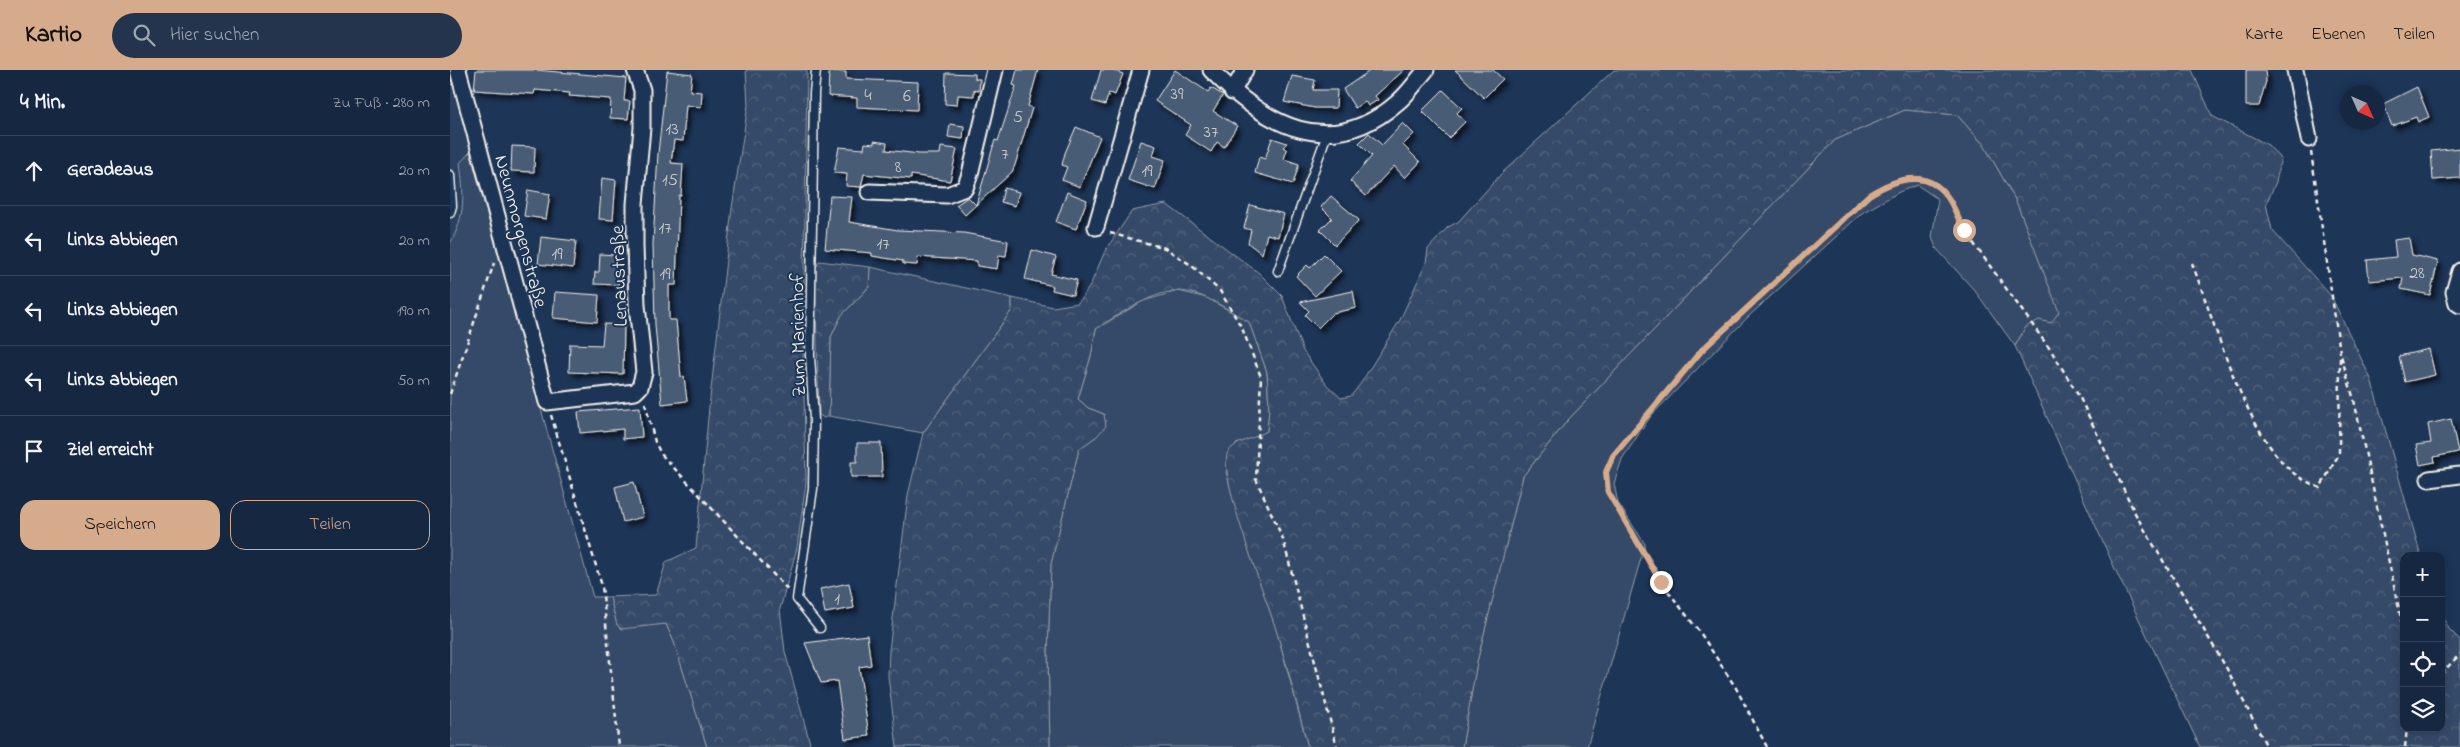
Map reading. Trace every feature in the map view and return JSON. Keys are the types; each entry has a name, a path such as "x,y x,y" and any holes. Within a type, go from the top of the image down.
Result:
{"street":[{"name":"Neunmorgenstraße","path":"458,70 547,402"},
{"name":"Lenaustraße","path":"635,70 642,90 635,221 637,305 644,372 640,387"},
{"path":"869,192 946,195 965,188 995,70"},
{"path":"1096,227 1142,70"},
{"path":"1210,70 1232,92 1258,112 1279,123 1305,132 1327,134 1352,129 1373,120 1398,102 1426,70"},
{"path":"1232,92 1245,70"},
{"path":"2295,70 2309,139"},
{"path":"2460,271 2454,292 2456,303 2460,305"},
{"path":"547,402 634,392 640,387"},
{"path":"2428,479 2460,475"}],"lane":[{"name":"Zum Marienhof","path":"797,600 813,489 814,420 810,355 814,93 816,70"},
{"path":"1278,271 1327,134"},
{"path":"450,175 452,206 450,214"},
{"path":"797,600 820,628"}],"path":[{"path":"2309,139 2340,352 2354,400 2401,618 2403,642"},
{"path":"1767,747 1736,688 1701,634 1661,582 1608,492 1606,472 1613,456 1702,350 1869,195 1887,184 1906,178 1924,180 1937,186 1947,196 1964,230 2052,352 2080,398 2136,515 2228,669 2267,747"},
{"path":"1096,227 1106,232 1165,248 1191,265 1220,291 1242,328 1261,377 1256,479 1283,539 1337,747"},
{"path":"450,394 488,276 498,253 506,245"},
{"path":"2192,263 2246,407 2270,448 2296,475 2320,488 2339,454 2340,352"},
{"path":"640,387 655,442 661,454 797,600"},
{"path":"547,402 602,586 619,747"},
{"path":"2445,670 2460,654"},
{"path":"2405,747 2407,732"}],"shaded area":[{"path":"450,79 470,152 460,163 464,207 457,232 450,244"}],"green space":[{"path":"746,70 807,70 803,351 806,483 797,548 780,609 785,652 811,747 707,747 674,642 666,624 621,629 617,625 610,597 656,595 666,562 696,548 709,407 732,208 748,105"},
{"path":"1614,70 2192,70 2212,116 2268,145 2281,159 2276,182 2266,204 2272,230 2331,296 2371,379 2420,552 2400,552 2400,732 2445,732 2445,620 2449,629 2460,640 2460,747 2200,747 2115,569 2015,346 2026,327 2039,320 2051,323 2059,312 2016,201 1984,145 1957,115 1905,110 1835,140 1567,421 1523,476 1477,662 1462,747 1308,747 1281,647 1236,511 1226,465 1228,452 1235,445 1267,431 1269,409 1267,372 1249,322 1207,298 1179,291 1147,299 1096,329 1091,356 1078,399 1088,408 1104,414 1106,426 1097,436 1079,449 1051,564 1048,652 1050,747 897,747 888,676 889,651 908,495 923,433 1012,310 1012,298 1053,307 1078,303 1090,286 1105,251 1132,211 1166,204 1259,273 1282,296 1303,351 1327,385 1341,398 1351,396 1400,320 1426,263 1428,249 1448,227 1458,222 1502,173"},
{"path":"1905,110 1957,115 1984,145 2016,201 2060,313 2051,323 2026,327 2015,346 1975,291 1936,248 1932,237 1938,199 1917,185 1899,192 1862,213 1749,316 1651,416 1622,459 1614,484 1618,503 1645,544 1587,747 1462,747 1477,662 1523,476 1567,421 1835,140"},
{"path":"470,152 593,597 610,597 617,625 666,624 674,642 707,747 450,747 450,244 461,214 462,185 460,163"},
{"path":"819,261 870,267 869,287 841,316 831,337 829,416 824,418 819,415 815,270"},
{"path":"870,267 1012,298 1012,310 923,433 829,416 831,337 841,316 869,287"},
{"path":"1178,291 1207,298 1249,322 1267,372 1269,409 1267,431 1254,439 1236,444 1226,472 1245,539 1277,632 1308,747 1050,747 1048,652 1051,564 1079,449 1097,436 1104,414 1088,408 1078,399 1091,356 1096,329 1143,301"}],"building":[{"path":"476,70 536,70 626,78 624,101 630,101 628,119 610,118 611,99 569,96 570,93 535,90 534,94 474,90"},
{"path":"1017,70 1038,70 1028,106 1032,108 1015,165 1012,172 976,205 995,140 998,141 1016,86 1013,85"},
{"path":"1101,70 1112,70 1123,74 1115,95 1109,93 1105,105 1092,101"},
{"path":"1175,70 1208,92 1211,88 1223,95 1213,111 1237,126 1224,147 1217,142 1211,152 1185,135 1191,125 1155,101"},
{"path":"1371,70 1404,70 1375,96 1378,100 1368,106 1365,101 1355,108 1343,89"},
{"path":"1455,70 1493,70 1503,79 1484,98"},
{"path":"2246,70 2265,70 2266,81 2259,106 2246,106"},
{"path":"667,71 692,74 690,91 702,92 701,107 686,105 683,141 674,140 671,163 683,164 681,196 679,195 676,285 669,285 669,320 676,320 681,377 684,376 687,401 662,404 655,325 653,244 658,153"},
{"path":"829,71 846,72 846,79 918,82 917,110 857,107 857,98 828,96"},
{"path":"946,73 975,74 975,79 980,79 979,91 974,90 974,96 958,95 957,105 945,104"},
{"path":"1292,76 1315,80 1313,90 1337,90 1336,108 1315,108 1284,102"},
{"path":"2417,87 2429,117 2418,122 2416,117 2392,126 2385,109 2385,103"},
{"path":"1443,90 1462,108 1457,113 1465,122 1449,138 1422,111"},
{"path":"1403,123 1414,134 1403,145 1420,162 1405,178 1394,166 1366,196 1350,181 1372,156 1359,143 1369,133 1382,145"},
{"path":"950,124 964,126 963,139 948,137"},
{"path":"1076,127 1100,137 1080,187 1062,180 1067,167 1062,165 1065,153"},
{"path":"1272,138 1287,143 1283,147 1287,150 1284,159 1299,164 1293,184 1255,173 1259,157 1265,159"},
{"path":"874,141 887,143 886,150 919,154 940,154 941,147 957,149 950,181 911,175 911,179 864,174 861,187 846,186 847,174 834,173 839,147 864,149 865,143 874,144"},
{"path":"1141,141 1156,146 1153,156 1165,160 1155,189 1128,180"},
{"path":"512,146 535,147 534,172 511,171"},
{"path":"2460,148 2460,178 2433,180 2431,151"},
{"path":"602,178 616,180 613,220 599,219"},
{"path":"1004,188 1019,192 1015,206 1001,202"},
{"path":"528,190 550,194 546,219 524,216"},
{"path":"1067,192 1087,200 1076,229 1056,222"},
{"path":"830,196 852,197 849,222 898,230 964,233 1008,241 1006,256 999,255 997,269 977,266 977,261 918,257 917,265 903,264 903,261 872,256 872,253 825,249"},
{"path":"1331,196 1359,220 1335,245 1320,230 1332,218 1321,207"},
{"path":"968,197 976,205 965,215 956,205"},
{"path":"1250,205 1284,214 1278,237 1267,234 1262,254 1248,243 1251,230 1244,228"},
{"path":"541,237 576,241 573,268 538,264"},
{"path":"2409,238 2412,255 2438,261 2430,295 2401,289 2403,278 2369,281 2367,260 2396,257 2394,240"},
{"path":"1032,250 1056,257 1051,274 1077,280 1073,295 1052,290 1053,286 1025,279"},
{"path":"600,254 616,255 615,273 619,274 618,285 594,284 595,272 599,272"},
{"path":"1324,254 1341,271 1315,296 1296,276 1307,265 1310,268"},
{"path":"1353,291 1356,308 1333,313 1318,328 1305,315 1309,311 1300,302"},
{"path":"555,292 599,295 597,322 553,318"},
{"path":"604,324 624,325 623,374 569,372 570,344 602,345"},
{"path":"2429,349 2435,375 2405,382 2399,356"},
{"path":"640,407 642,437 623,439 623,429 580,433 578,412"},
{"path":"2451,419 2458,452 2434,457 2435,462 2420,465 2416,445 2431,443 2428,424"},
{"path":"857,443 881,443 882,477 851,477 851,462 857,462"},
{"path":"634,482 643,517 623,522 615,487"},
{"path":"849,583 854,608 825,613 820,589"},
{"path":"867,635 871,665 859,667 869,736 845,739 837,681 821,683 805,643"}],"route":[{"path":"1661,582 1608,492 1605,481 1606,472 1613,456 1702,350 1869,195 1887,184 1906,178 1924,180 1937,186 1947,196 1964,230"}]}
